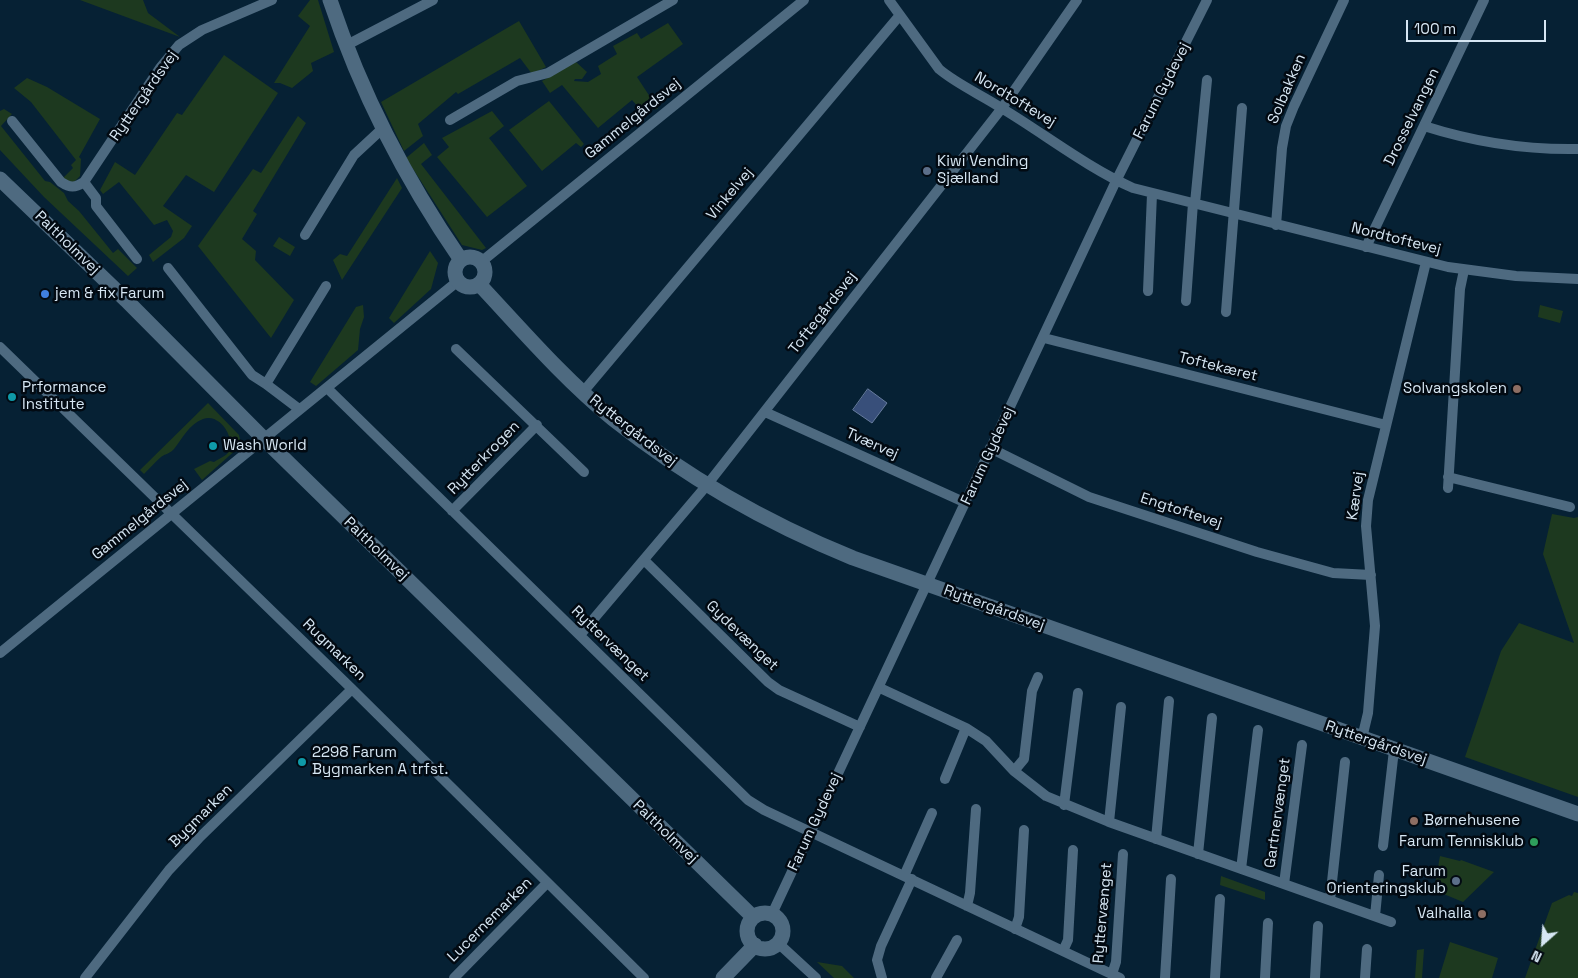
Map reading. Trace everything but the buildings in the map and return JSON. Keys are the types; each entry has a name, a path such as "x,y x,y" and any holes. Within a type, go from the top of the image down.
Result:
{"street":[{"name":"Ryttergårdsvej","path":"84,182 160,68 179,46 202,30 272,0"},
{"path":"330,0 345,46 382,129 422,200 461,260"},
{"path":"345,46 433,0"},
{"path":"450,120 517,80 548,73 673,0"},
{"name":"Gammelgårdsvej","path":"481,262 804,0"},
{"name":"Nordtoftevej","path":"888,0 939,68 949,78 1002,108 1116,181 1152,194 1426,262 1464,270 1516,276 1578,279"},
{"name":"Toftegårdsvej","path":"580,635 707,485 765,412 1002,108 1076,0"},
{"name":"Farum Gydevej","path":"772,914 880,688 990,448 1044,338 1116,181 1207,0"},
{"name":"Solbakken","path":"1276,225 1282,148 1286,126 1344,0"},
{"name":"Drosselvangen","path":"1366,247 1484,0"},
{"name":"Vinkelvej","path":"583,392 900,15"},
{"path":"1186,301 1207,80"},
{"path":"1226,312 1242,108"},
{"path":"12,121 60,182 68,187 77,187 84,182 96,198 96,206 137,259"},
{"path":"1424,126 1452,135 1506,145 1578,149"},
{"path":"305,235 354,155 382,129"},
{"name":"Paltholmvej","path":"0,179 126,300 264,439 753,917"},
{"path":"1148,291 1152,194"},
{"path":"469,257 481,262 485,271 484,278 479,284 468,287 458,281 455,275 455,268 461,260 469,257"},
{"name":"Kærvej","path":"1362,738 1368,712 1375,626 1366,526 1368,500 1426,262"},
{"path":"168,268 252,375 300,410"},
{"path":"1448,488 1460,289 1464,270"},
{"name":"Gammelgårdsvej","path":"0,653 458,281"},
{"name":"Ryttergårdsvej","path":"479,284 583,392 625,428 707,485 790,531 853,558 1578,814"},
{"path":"266,384 326,286"},
{"name":"Toftekæret","path":"1044,338 1386,425"},
{"name":"Rugmarken","path":"0,347 352,689 644,978"},
{"name":"Rytterkrogen","path":"456,349 584,472"},
{"name":"Ryttervænget","path":"327,388 748,800 764,810 1116,976 1123,854"},
{"name":"Tværvej","path":"765,412 966,503"},
{"name":"Rytterkrogen","path":"452,511 537,425"},
{"name":"Engtoftevej","path":"990,448 1089,497 1257,552 1333,573 1371,576"},
{"path":"1448,477 1570,507"},
{"name":"Gydevænget","path":"644,560 768,682 779,690 860,727"},
{"path":"1014,771 1024,759 1032,691 1038,677"},
{"name":"Gartnervænget","path":"880,688 966,728 986,741 1014,771 1046,796 1064,805 1392,922"},
{"name":"Bygmarken","path":"85,978 169,870 199,838 352,689"},
{"path":"1064,805 1078,693"},
{"path":"1156,839 1169,701"},
{"path":"1108,822 1121,707"},
{"path":"1198,854 1212,718"},
{"path":"945,779 966,728"},
{"name":"Gartnervænget","path":"1240,869 1258,730"},
{"name":"Gartnervænget","path":"1284,884 1302,745"},
{"path":"1383,846 1394,750"},
{"path":"1330,900 1345,762"},
{"path":"967,906 970,893 976,809"},
{"path":"882,978 877,960 881,946 932,813"},
{"path":"1015,929 1019,917 1024,830"},
{"path":"1063,951 1068,940 1073,850"},
{"path":"1375,916 1379,875"},
{"path":"1165,978 1171,879"},
{"name":"Lucernemarken","path":"454,978 547,883"},
{"path":"1215,978 1220,899"},
{"path":"764,912 772,914 779,918 782,925 782,937 778,943 769,948 755,946 747,933 749,922 753,917 764,912"},
{"path":"1265,978 1268,923"},
{"path":"1315,978 1318,926"},
{"path":"936,978 957,940"},
{"path":"778,943 816,978"},
{"path":"723,978 755,946"},
{"path":"1365,978 1367,949"}],"green space":[{"path":"80,0 143,0 148,13 180,37"},
{"path":"310,0 318,0 334,52 311,63 313,71 292,88 280,83 274,83 310,26 298,16"},
{"path":"519,21 546,67 532,74 520,58 458,94 456,92 418,124 423,136 404,151 381,102"},
{"path":"668,23 683,44 637,77 658,109 641,110 632,100 598,128 562,85 550,93 542,81 576,62 587,72 582,79 575,79 574,81 588,82 601,74 598,66 617,54 613,46 637,33 641,39"},
{"path":"224,55 278,93 214,192 186,175 163,206 192,226 184,238 153,262 149,255 171,237 173,231 167,220 154,225 119,182 103,194 100,190 115,162 135,175 177,113 182,115"},
{"path":"27,78 47,87 100,119 79,157 81,159 80,176 73,183 62,179 73,168 71,165 76,160 31,102 14,88"},
{"path":"549,101 584,144 581,147 576,143 542,171 509,130"},
{"path":"4,109 12,114 1,126 45,181 50,182 64,193 68,201 79,211 113,253 118,249 137,268 128,276 44,197 0,150 0,111"},
{"path":"492,111 504,126 489,138 527,186 487,217 437,157 449,147 442,138"},
{"path":"298,116 306,123 253,211 257,214 242,239 256,251 255,260 294,300 271,338 198,246 253,169 261,173"},
{"path":"424,143 432,155 421,164 486,248 482,250 462,245 406,158"},
{"path":"397,178 402,188 342,280 333,260 340,254 347,256"},
{"path":"279,237 295,247 290,256 273,246"},
{"path":"430,251 438,263 431,289 394,323 389,318"},
{"path":"363,305 364,317 360,329 358,350 316,386 310,382 356,307"},
{"path":"1540,305 1563,311 1560,323 1538,317"},
{"path":"208,403 239,435 241,443 238,448 202,480 194,469 210,461 214,462 226,455 230,449 229,436 226,429 216,420 210,418 203,419 193,425 173,450 161,457 144,474 140,470"},
{"path":"1552,514 1578,517 1578,797 1465,757 1501,651 1519,623 1574,643 1543,554"},
{"path":"1440,856 1461,860 1494,872 1463,902 1434,890"},
{"path":"1221,876 1265,892 1265,900 1220,885"},
{"path":"1574,892 1578,893 1578,978 1525,978 1552,903 1569,895 1572,896"},
{"path":"1450,942 1498,958 1492,978 1439,978"},
{"path":"1424,949 1422,978 1415,978 1417,950"},
{"path":"817,962 842,966 854,978 834,978"}],"water":[{"path":"868,389 887,403 872,423 853,410"}],"place":[{"name":"Kiwi Vending Sjælland","path":"927,171"},
{"name":"jem & fix Farum","path":"45,294"},
{"name":"Solvangskolen","path":"1517,389"},
{"name":"Prformance Institute","path":"12,397"},
{"name":"Wash World","path":"213,446"},
{"name":"2298 Farum Bygmarken A trfst.","path":"302,762"},
{"name":"Børnehusene","path":"1414,821"},
{"name":"Farum Tennisklub","path":"1534,842"},
{"name":"Farum Orienteringsklub","path":"1456,881"},
{"name":"Valhalla","path":"1482,914"}]}
